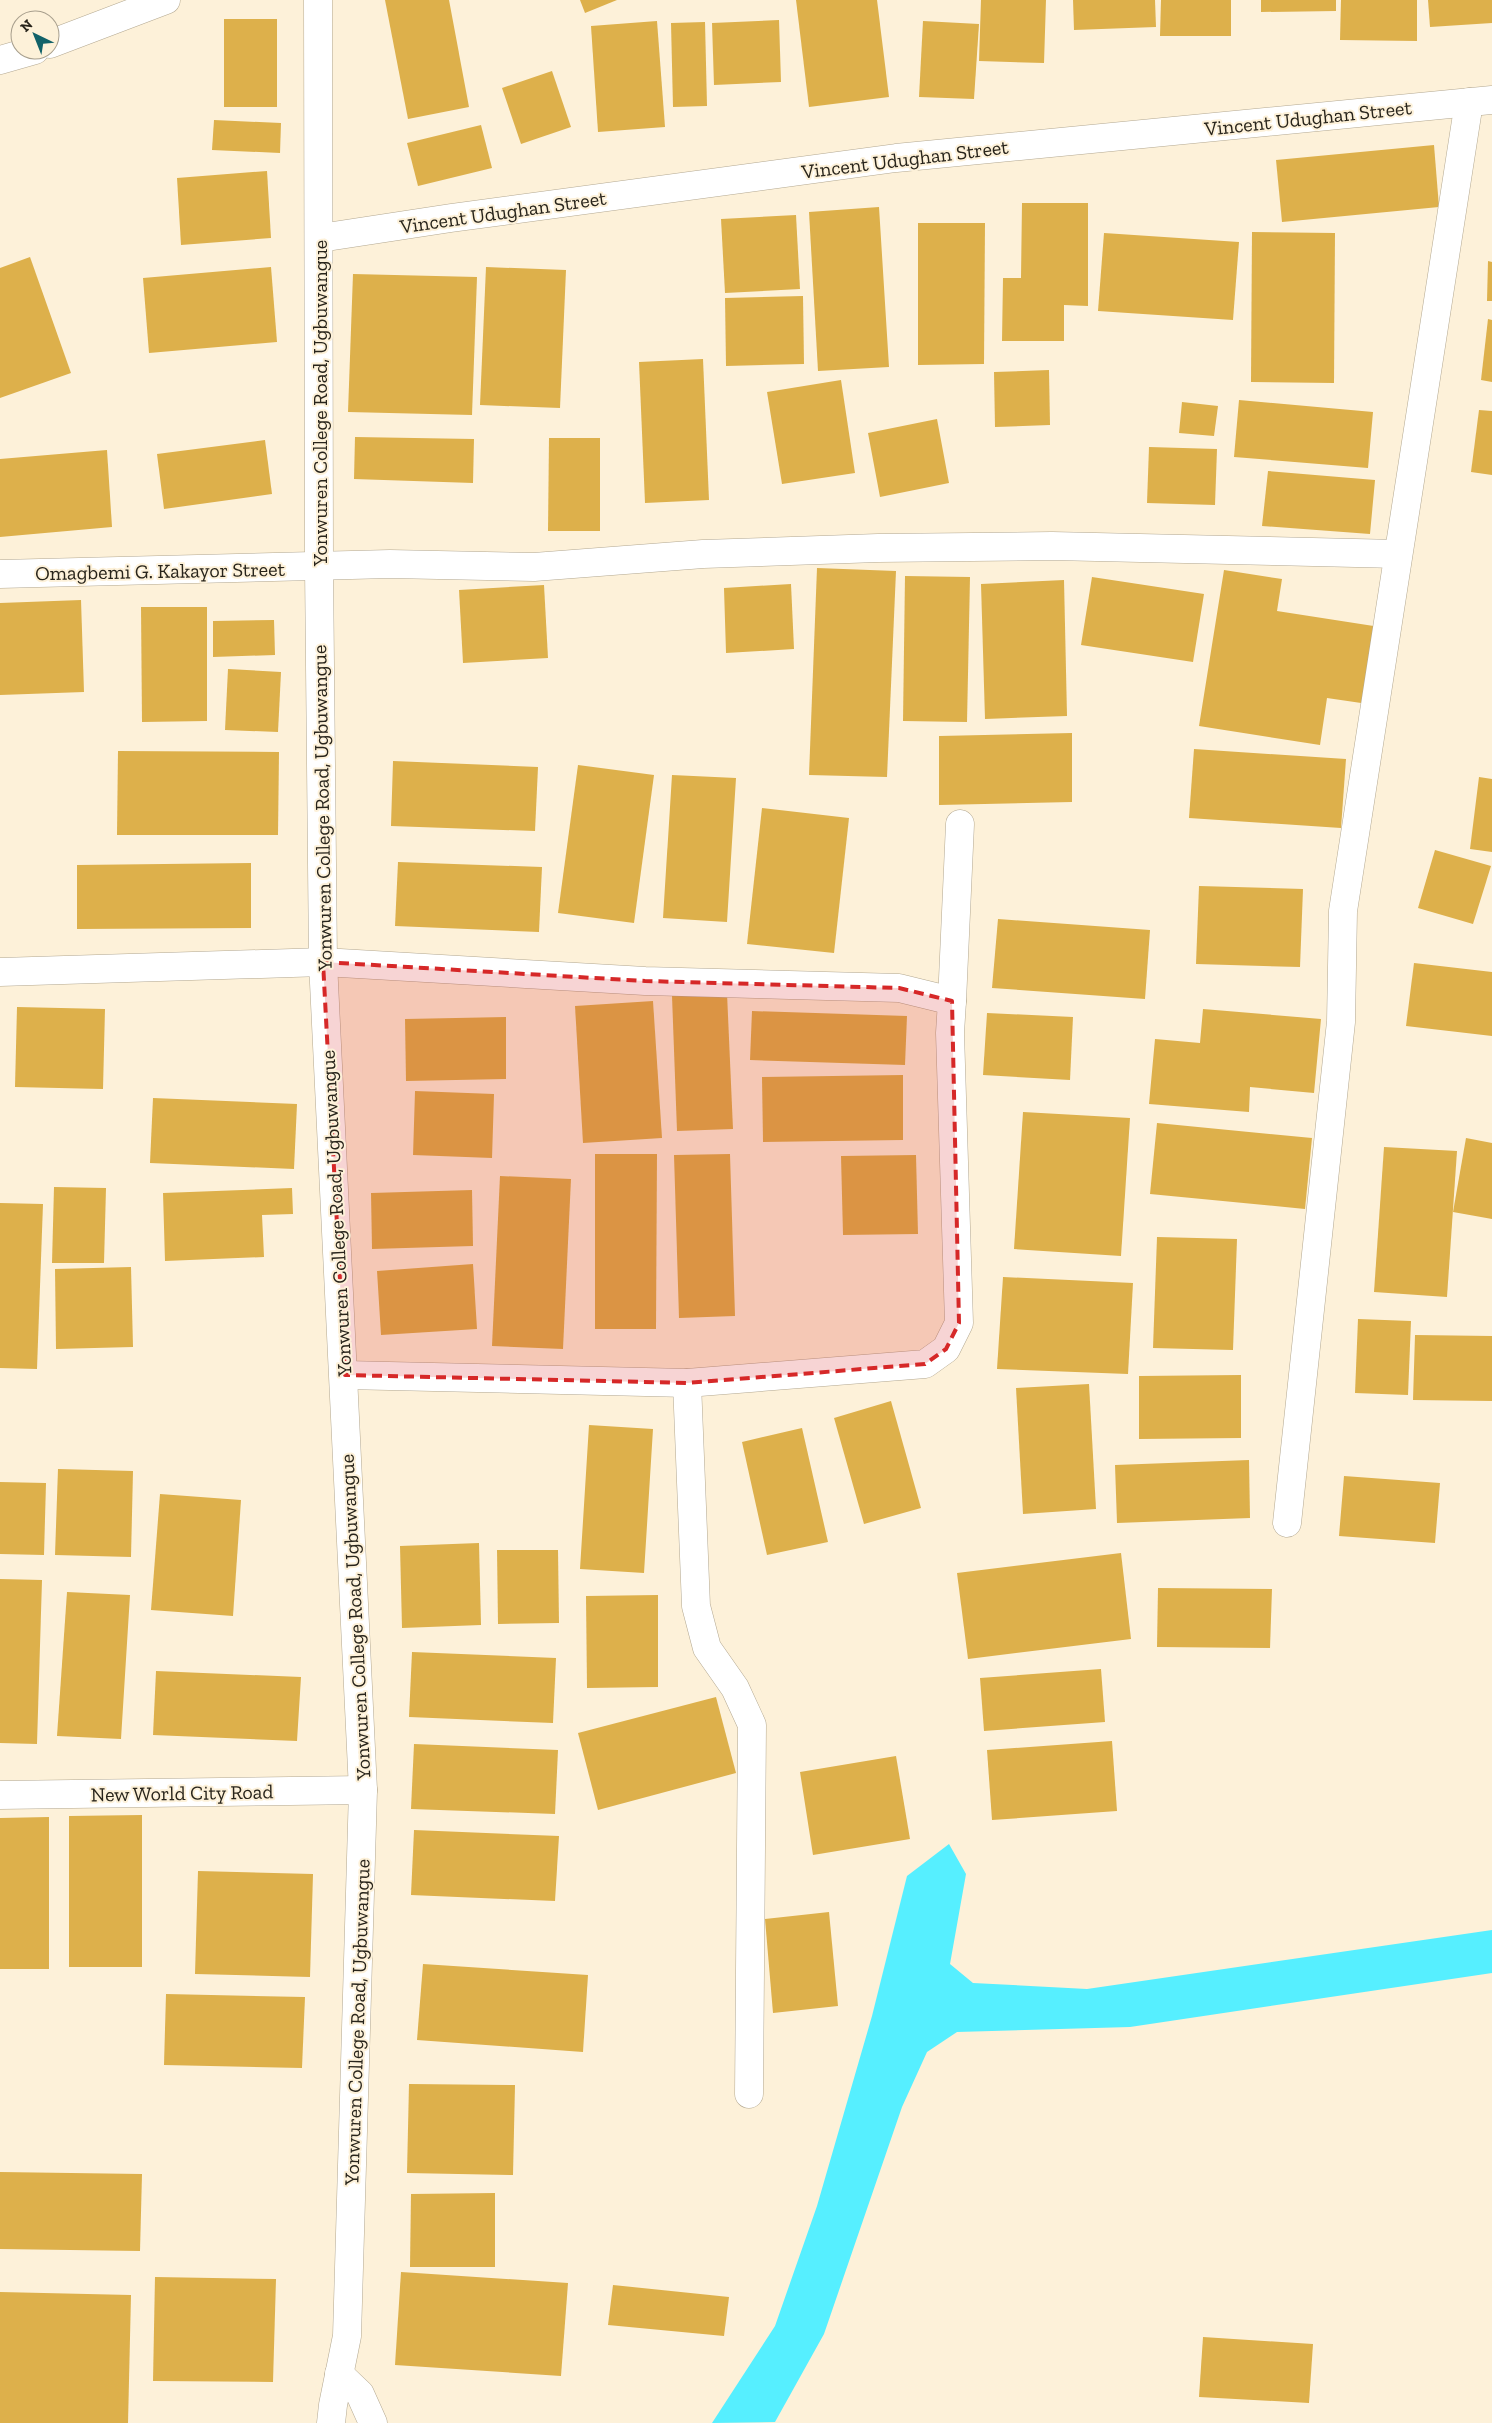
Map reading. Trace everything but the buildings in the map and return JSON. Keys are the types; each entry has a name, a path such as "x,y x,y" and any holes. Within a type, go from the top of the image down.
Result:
{"street":[{"path":"60,40 166,0"},
{"name":"Yonwuren College Road, Ugbuwangue","path":"318,0 320,568 324,962 345,1375 363,1790 347,2336 331,2423"},
{"path":"1287,1523 1341,1022 1343,912 1398,554 1481,101"},
{"name":"Vincent Udughan Street","path":"320,238 451,218 896,158 1481,101"},
{"name":"Omagbemi G. Kakayor Street","path":"0,574 320,568 390,564 534,568 703,554 878,548 1052,546 1398,554"},
{"path":"345,1375 687,1383 925,1364 946,1349 959,1323 950,1033 960,824"},
{"path":"0,972 324,962 645,981 899,988 952,1001"},
{"path":"687,1383 696,1606 707,1648 735,1688 752,1725 748,2094"},
{"name":"New World City Road","path":"0,1795 363,1790"},
{"path":"339,2374 360,2394 372,2423"}],"highlighted area":[{"path":"323,962 645,981 899,988 952,1001 959,1323 946,1349 925,1364 687,1383 345,1375"}],"water":[{"path":"949,1844 966,1874 950,1964 973,1983 1087,1989 1492,1930 1492,1973 1130,2027 957,2032 927,2052 902,2107 824,2334 775,2422 712,2423 775,2326 817,2206 872,2016 907,1876"}]}
